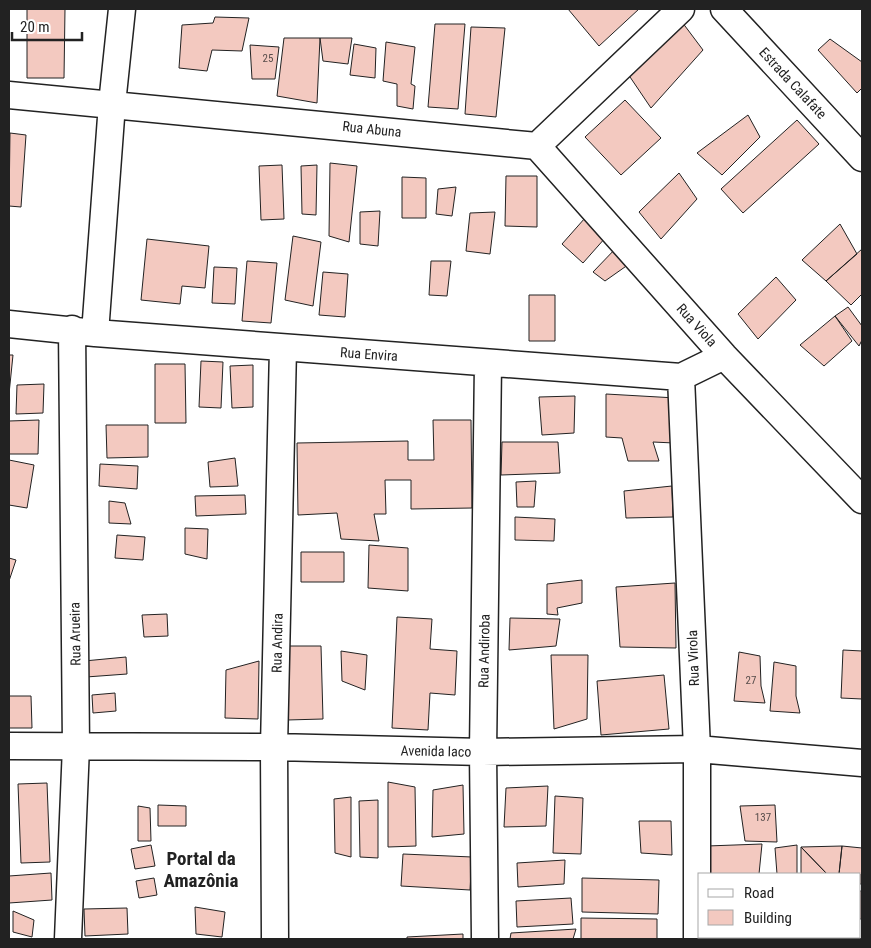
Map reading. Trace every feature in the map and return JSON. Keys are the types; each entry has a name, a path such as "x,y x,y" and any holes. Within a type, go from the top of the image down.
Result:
{"street":[{"name":"Rua Arueira","path":"68,939 76,746 83,331 122,9"},
{"path":"537,146 680,9"},
{"name":"Estrada Calafate","path":"724,9 862,158"},
{"name":"Rua Abuna","path":"9,95 537,146"},
{"name":"Rua Viola","path":"537,146 724,356 862,500"},
{"name":"Rua Envira","path":"9,324 283,348 681,378"},
{"name":"Rua Andira","path":"275,939 274,747 283,348"},
{"path":"681,378 724,356"},
{"name":"Rua Andiroba","path":"485,939 483,752 488,363"},
{"name":"Rua Virola","path":"681,378 697,749 697,939"},
{"name":"Avenida Iaco","path":"9,746 274,747 483,752 697,749 862,763"}],"building":[{"path":"27,9 65,9 64,78 27,78"},
{"path":"568,9 639,9 599,46"},
{"path":"215,17 249,18 242,51 212,50 207,71 179,68 182,25 213,23"},
{"path":"679,18 703,50 651,108 628,74"},
{"path":"435,24 465,24 458,109 428,107"},
{"path":"471,27 505,28 496,117 465,114"},
{"path":"284,38 320,38 317,103 277,96"},
{"path":"320,38 352,38 348,64 323,61"},
{"path":"830,39 862,62 862,88 857,93 818,50"},
{"path":"386,42 415,47 411,84 415,86 413,109 397,106 397,84 383,81"},
{"path":"354,44 376,48 375,78 350,75"},
{"path":"250,45 279,47 275,79 252,79"},
{"path":"625,100 661,138 621,175 585,137"},
{"path":"748,115 760,137 722,175 697,153"},
{"path":"797,120 819,144 743,213 721,189"},
{"path":"10,133 26,135 21,207 9,206"},
{"path":"330,163 357,166 349,242 329,236"},
{"path":"282,165 284,219 261,220 259,166"},
{"path":"317,165 316,215 302,214 301,166"},
{"path":"679,173 697,199 661,239 639,212"},
{"path":"506,176 537,176 537,227 505,226"},
{"path":"402,177 426,178 426,218 402,218"},
{"path":"456,187 452,216 436,214 438,189"},
{"path":"380,211 378,246 360,244 360,212"},
{"path":"495,212 490,254 466,251 470,213"},
{"path":"585,218 606,237 583,263 562,244"},
{"path":"840,224 857,254 826,281 802,260"},
{"path":"293,236 321,242 313,306 285,300"},
{"path":"147,239 209,246 205,288 182,286 180,304 141,300"},
{"path":"618,246 632,262 605,281 593,272"},
{"path":"862,249 862,294 851,305 826,281"},
{"path":"247,261 277,263 271,323 242,321"},
{"path":"431,261 451,261 447,296 429,295"},
{"path":"214,267 237,268 235,304 212,303"},
{"path":"323,272 348,274 345,317 319,315"},
{"path":"776,277 796,300 758,339 738,314"},
{"path":"529,295 555,295 555,341 529,341"},
{"path":"848,307 862,326 862,340 859,346 835,316"},
{"path":"835,316 852,341 824,366 800,345"},
{"path":"9,355 13,355 9,394"},
{"path":"201,361 223,362 221,408 199,407"},
{"path":"155,364 185,364 186,423 155,423"},
{"path":"253,365 253,407 232,408 230,366"},
{"path":"44,384 43,413 16,414 17,385"},
{"path":"606,394 676,398 674,443 653,442 659,461 628,461 622,438 606,437"},
{"path":"575,396 574,433 542,435 539,397"},
{"path":"39,420 38,454 9,454 9,421"},
{"path":"433,420 471,420 472,508 411,509 411,480 385,480 386,514 374,514 379,541 341,539 337,513 298,515 297,443 408,441 408,460 434,460"},
{"path":"106,425 148,425 148,457 107,458"},
{"path":"502,442 558,442 560,473 501,475"},
{"path":"235,458 238,486 210,487 208,462"},
{"path":"9,460 34,465 27,508 9,505"},
{"path":"100,464 138,466 137,489 99,486"},
{"path":"536,481 534,507 517,507 516,482"},
{"path":"672,486 673,517 626,518 624,491"},
{"path":"245,495 246,514 196,516 195,496"},
{"path":"109,501 125,503 131,524 109,523"},
{"path":"515,517 555,519 554,541 515,540"},
{"path":"185,528 208,529 207,559 185,554"},
{"path":"117,535 145,537 143,560 115,558"},
{"path":"369,545 408,548 408,591 368,588"},
{"path":"301,552 344,552 344,582 301,582"},
{"path":"9,558 16,560 9,581"},
{"path":"582,580 582,603 557,608 558,615 547,614 547,584"},
{"path":"675,583 676,648 620,647 616,587"},
{"path":"167,614 168,636 144,637 142,615"},
{"path":"397,617 432,619 430,649 457,651 455,695 430,693 428,730 392,728"},
{"path":"510,618 560,619 556,646 509,650"},
{"path":"285,646 321,646 323,719 287,720"},
{"path":"843,650 862,651 862,699 841,698"},
{"path":"341,651 367,655 365,690 342,681"},
{"path":"739,652 760,656 761,686 765,703 734,701"},
{"path":"551,655 588,655 587,719 554,729"},
{"path":"126,657 127,674 86,677 84,661"},
{"path":"259,661 258,719 225,718 226,670"},
{"path":"774,662 796,666 796,696 800,713 770,711"},
{"path":"664,675 669,729 601,735 597,681"},
{"path":"115,693 116,711 93,713 92,695"},
{"path":"9,696 31,696 32,728 9,728"},
{"path":"388,782 415,787 416,846 388,847"},
{"path":"47,783 50,862 21,863 18,784"},
{"path":"463,785 464,834 432,837 433,790"},
{"path":"548,786 546,826 504,827 506,788"},
{"path":"555,796 583,798 581,854 553,853"},
{"path":"351,797 351,857 335,853 334,799"},
{"path":"378,800 378,858 360,857 359,801"},
{"path":"158,805 186,806 186,826 158,826"},
{"path":"775,805 777,842 745,841 740,806"},
{"path":"138,806 150,808 151,841 138,841"},
{"path":"639,821 671,821 672,855 641,853"},
{"path":"762,844 759,873 709,873 707,846"},
{"path":"151,845 155,866 135,869 131,849"},
{"path":"797,845 797,873 777,873 775,848"},
{"path":"842,846 839,873 826,873 801,847"},
{"path":"842,846 862,848 862,884 861,873 839,873"},
{"path":"801,847 826,873 801,873"},
{"path":"403,854 472,857 470,890 401,886"},
{"path":"565,860 564,884 518,887 517,863"},
{"path":"51,873 52,900 9,903 9,876"},
{"path":"154,878 157,895 139,898 136,881"},
{"path":"582,878 659,880 658,914 582,912"},
{"path":"861,891 862,891 861,919"},
{"path":"571,898 573,924 517,927 516,901"},
{"path":"195,907 225,912 222,937 196,934"},
{"path":"127,908 128,934 85,936 84,909"},
{"path":"13,911 34,920 32,937 13,932"},
{"path":"581,918 657,919 657,939 581,939"},
{"path":"576,929 573,939 510,939 511,933"},
{"path":"463,934 463,939 407,939 407,937"}],"district":[{"name":"Portal da Amazônia","path":"201,869"}]}
